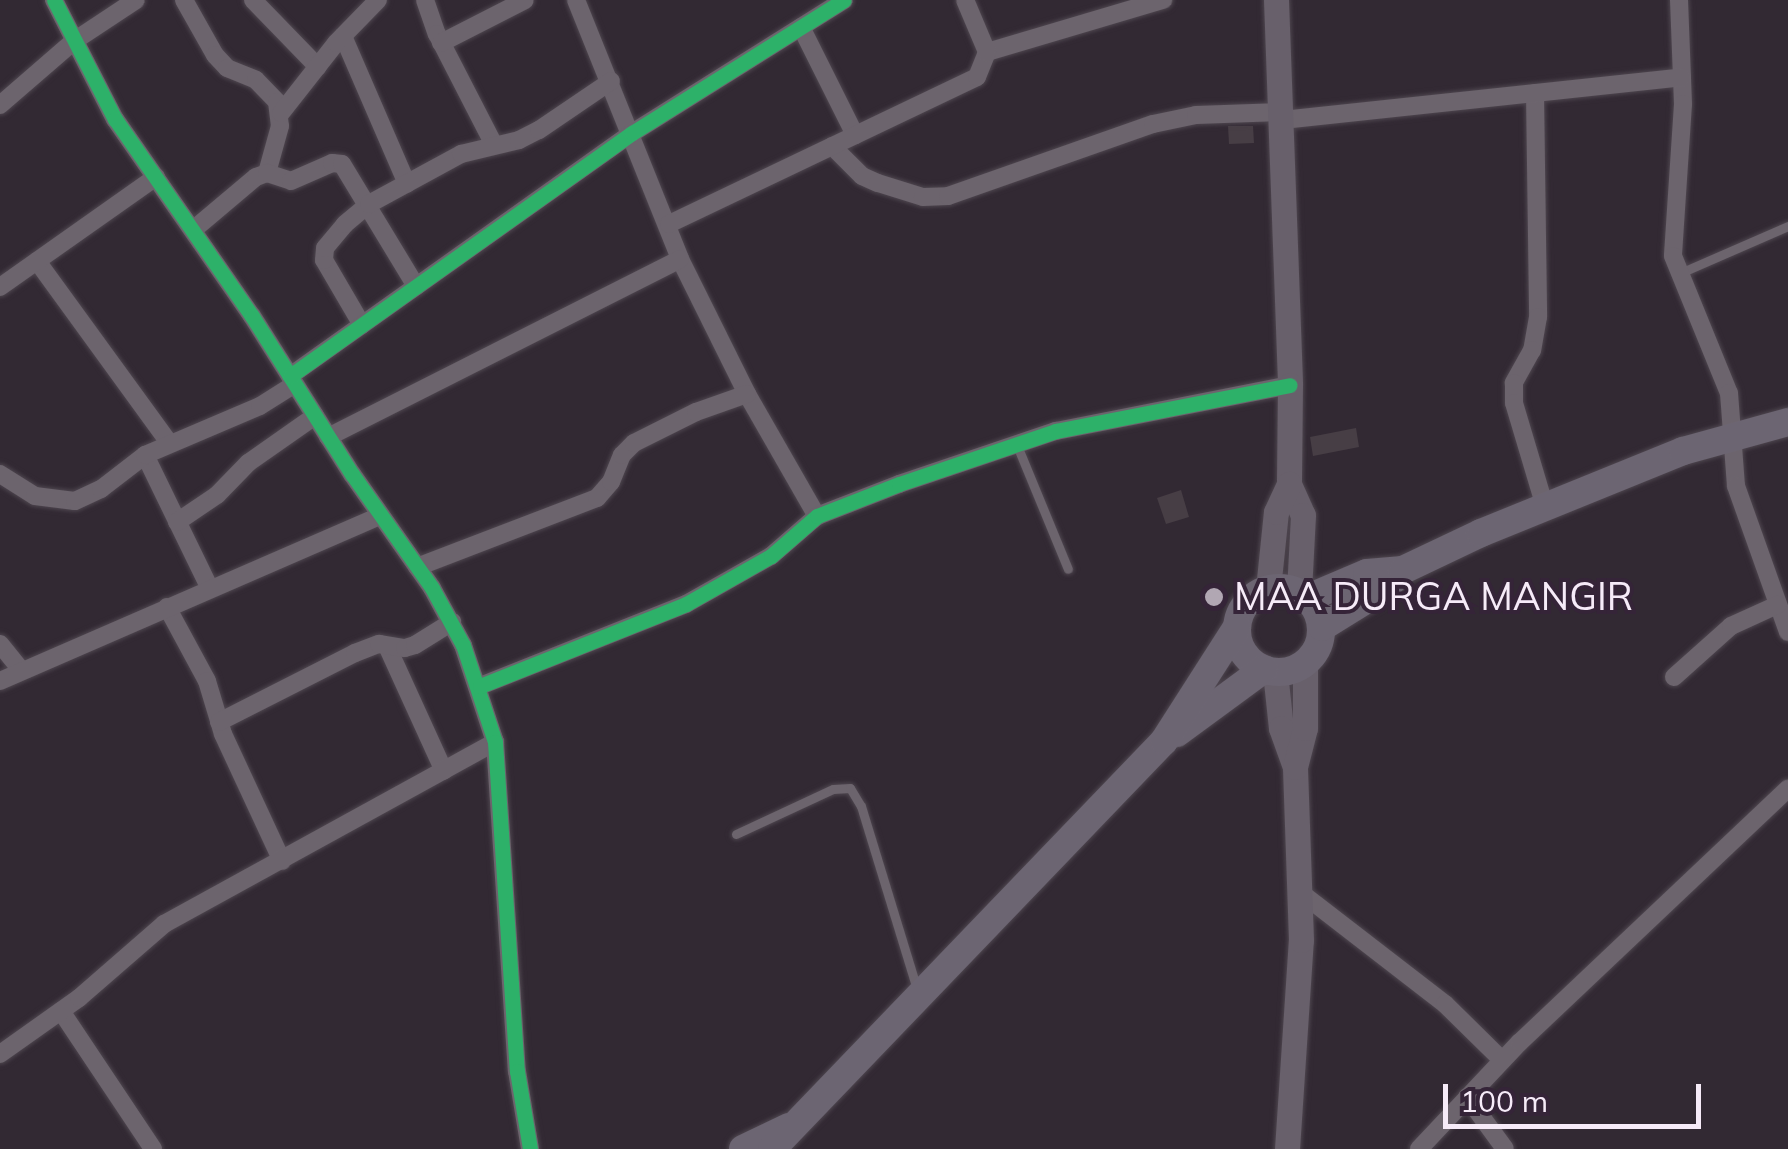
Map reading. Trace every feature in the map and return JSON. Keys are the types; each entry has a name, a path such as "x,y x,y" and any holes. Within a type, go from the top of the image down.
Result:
{"main road":[{"path":"1276,0 1290,385 1289,484 1302,514 1304,595 1322,626 1318,647 1305,664 1305,728 1295,767 1301,940 1286,1149"},
{"path":"772,1149 789,1137 1164,741 1237,627 1243,607 1268,589 1304,595 1366,573 1402,570 1545,507 1730,436 1788,422"},
{"path":"1268,589 1276,512 1289,484"},
{"path":"1322,626 1385,588 1402,570"},
{"path":"1237,627 1247,657 1270,670 1281,728 1295,767"},
{"path":"1164,741 1270,670 1305,664"},
{"path":"743,1149 789,1137"}],"street":[{"path":"54,0 114,119 193,230 417,567 452,622 480,686 495,742 517,1070 530,1149"},
{"path":"0,104 74,41 136,0"},
{"path":"184,0 214,55 227,68 267,89 281,113"},
{"path":"253,0 318,66"},
{"path":"267,173 281,113 343,36 378,0"},
{"path":"425,0 441,43 494,145"},
{"path":"441,43 525,0"},
{"path":"576,0 680,259 747,394 817,516"},
{"path":"0,474 35,496 75,501 100,490 145,455 245,413 632,133 844,0"},
{"path":"669,224 977,78 987,52 965,0"},
{"path":"987,52 1163,0"},
{"path":"1679,0 1682,77 1671,234 1677,274 1729,393 1736,486 1788,632"},
{"path":"801,27 856,135"},
{"path":"343,36 407,184"},
{"path":"832,146 851,167 878,183 923,197 948,196 1153,124 1196,116 1281,116 1682,77"},
{"path":"362,325 324,260 334,236 369,204 461,154 539,130 611,81"},
{"path":"1535,93 1538,317 1532,350 1514,383 1514,403 1545,507"},
{"path":"193,230 256,177 267,173 291,180 332,163 342,164 416,286"},
{"path":"0,286 156,177"},
{"path":"328,436 680,259"},
{"path":"36,261 169,444"},
{"path":"480,686 706,594 771,556 817,516 1016,443 1290,385"},
{"path":"417,567 598,498 612,482 622,455 634,443 696,412 747,394"},
{"path":"177,522 217,496 248,463 315,416"},
{"path":"145,455 210,589"},
{"path":"0,681 380,516"},
{"path":"1674,677 1731,626 1777,605"},
{"path":"168,607 207,681 219,722 282,860"},
{"path":"219,722 355,652 379,644 416,645 452,622"},
{"path":"0,644 20,670"},
{"path":"387,646 444,771"},
{"path":"0,1054 61,1011 164,924 495,742"},
{"path":"1419,1149 1502,1060 1788,789"},
{"path":"1300,892 1445,1004 1502,1060"},
{"path":"61,1011 152,1149"},
{"path":"1467,1097 1505,1149"}],"lane":[{"path":"1677,274 1788,226"},
{"path":"1016,443 1068,570"},
{"path":"736,834 833,788 850,788 861,806 920,996"}],"building":[{"path":"1228,126 1253,126 1254,143 1229,144"},
{"path":"1356,428 1359,447 1313,456 1310,437"},
{"path":"1181,490 1189,517 1166,524 1157,498"}],"cycle path":[{"path":"54,0 115,119 252,316 352,474 432,588 463,645 495,742 517,1071 530,1149"},
{"path":"290,376 632,133 844,0"},
{"path":"480,686 686,604 771,556 817,516 899,484 1056,431 1290,385"}],"place":[{"name":"MAA DURGA MANGIR","path":"1214,597"}]}
